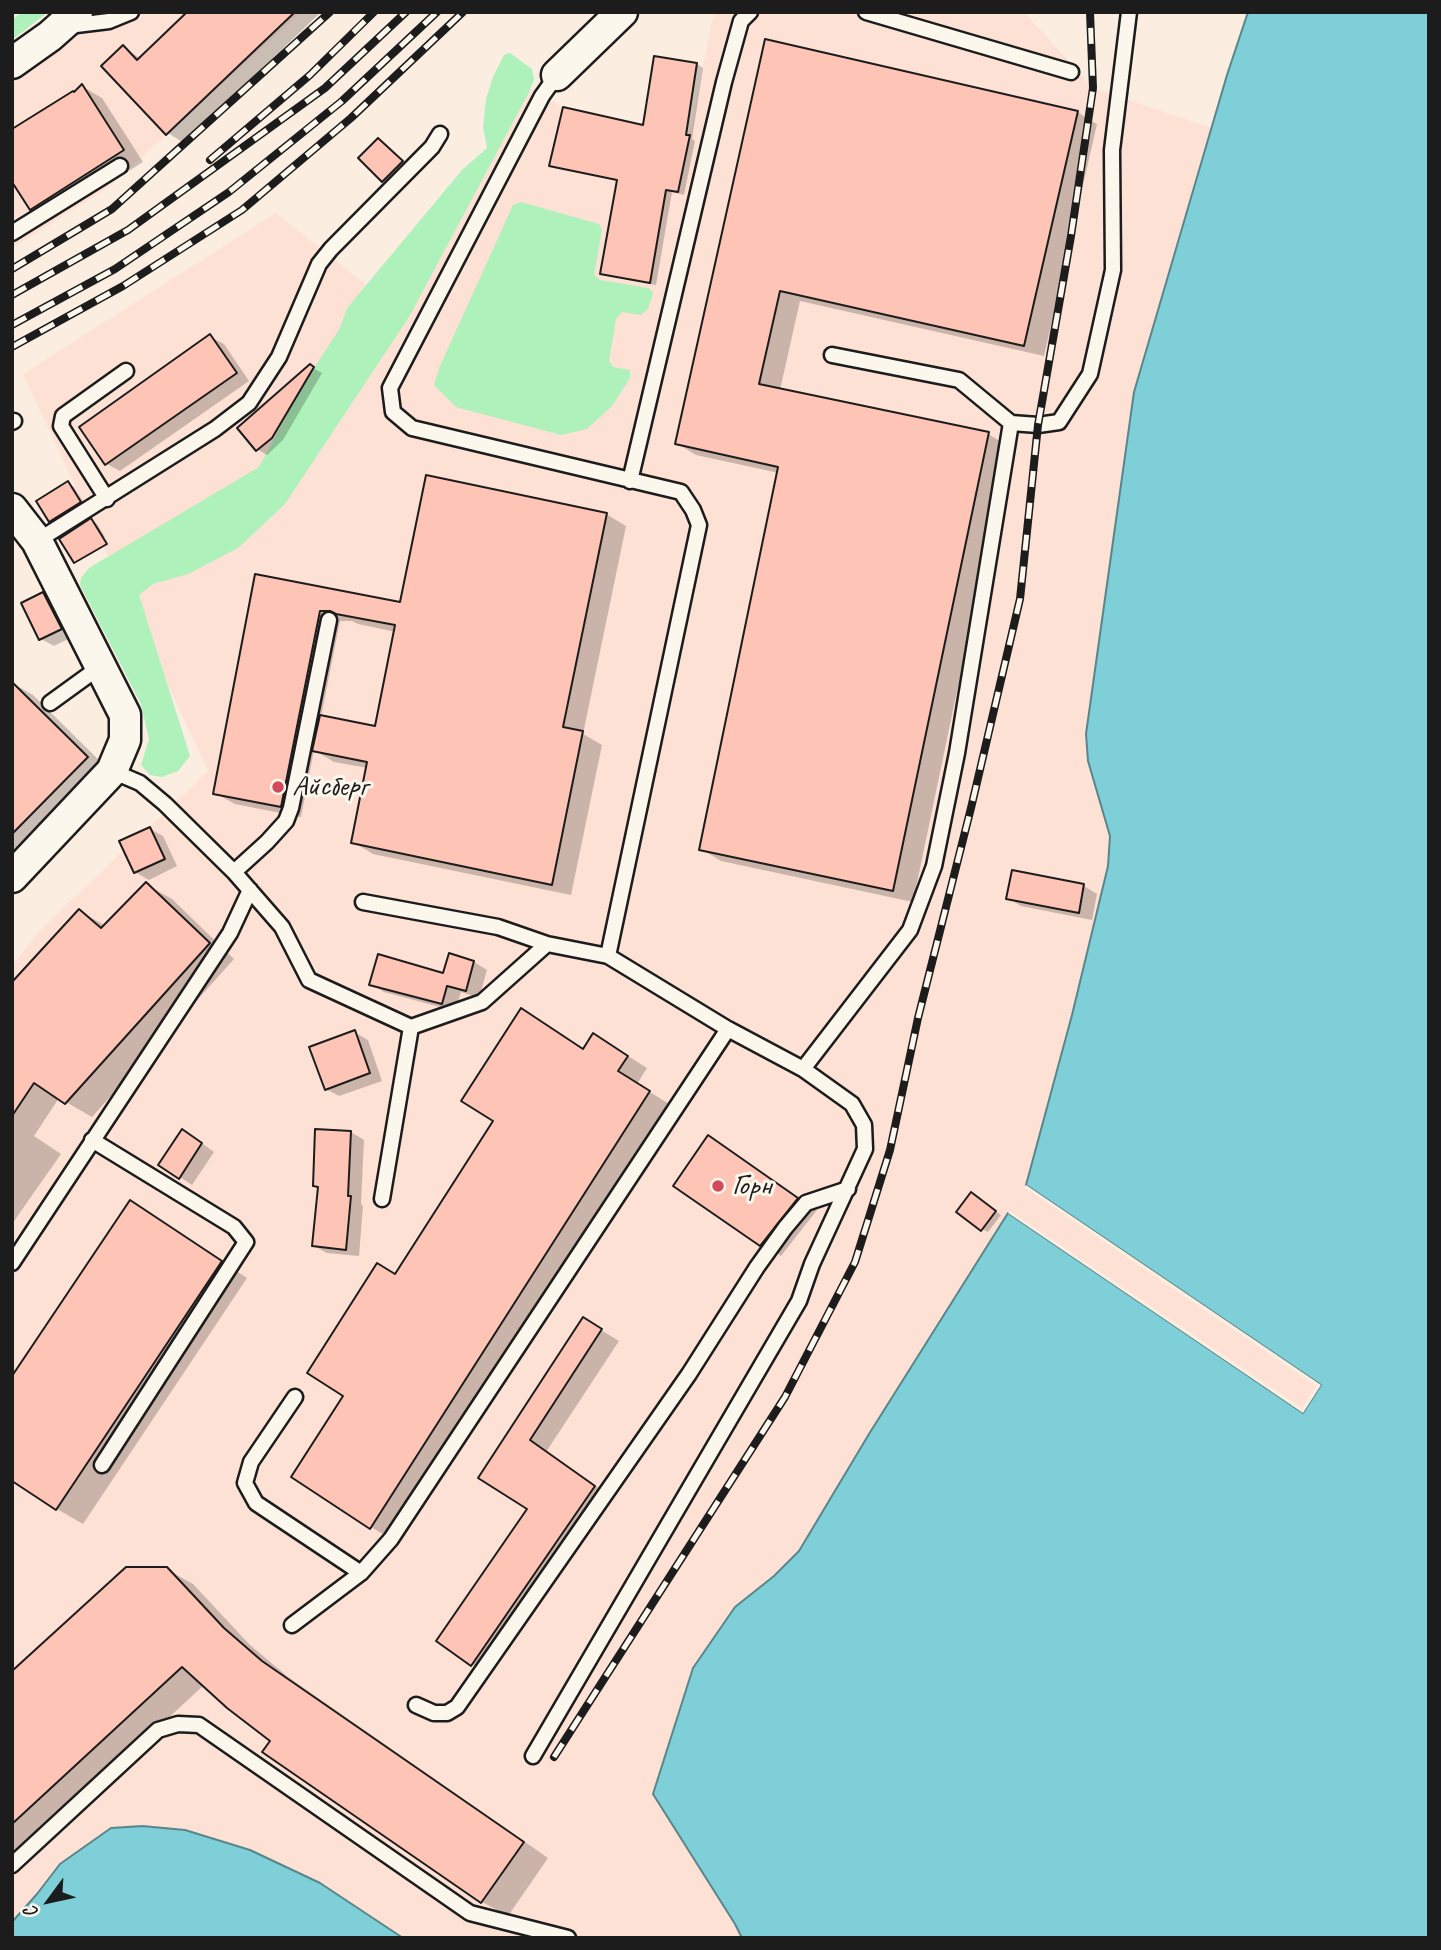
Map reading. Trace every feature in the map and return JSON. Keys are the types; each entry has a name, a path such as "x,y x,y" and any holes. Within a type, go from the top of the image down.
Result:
{"street":[{"path":"558,75 622,12"},
{"path":"12,63 69,19"},
{"path":"12,509 37,541 125,715 125,740 112,771 12,877"}],"lane":[{"path":"69,19 109,21 131,12"},
{"path":"630,481 724,82 741,21 750,12"},
{"path":"866,12 1071,72"},
{"path":"832,355 959,380 1011,423 1038,425 1059,422 1090,374 1113,270 1112,150 1129,12"},
{"path":"558,75 542,96 390,388 393,412 412,428 681,492 699,525 607,956"},
{"path":"37,541 215,429 249,403 279,357 319,264 432,147 440,134"},
{"path":"12,233 120,166"},
{"path":"107,499 61,426 63,416 126,370"},
{"path":"803,1069 910,930 934,866 957,753 1011,423"},
{"path":"234,872 286,821 291,808 329,620"},
{"path":"50,703 100,666"},
{"path":"112,771 140,783 234,872 282,927 309,980 411,1027 482,1002 547,944"},
{"path":"12,1263 230,933 250,890"},
{"path":"363,902 498,927 547,944 607,956 728,1029 803,1069 852,1104 864,1125 865,1149 812,1264 799,1301 533,1756"},
{"path":"382,1199 411,1027"},
{"path":"292,1625 361,1573 391,1539 728,1029"},
{"path":"92,1140 234,1227 246,1242 102,1465"},
{"path":"416,1705 434,1713 447,1713 457,1707 689,1374 785,1228 806,1203 848,1189"},
{"path":"295,1397 251,1462 245,1483 256,1503 361,1573"},
{"path":"12,1865 158,1730 178,1724 199,1725 470,1913 568,1938"}],"shaded area":[{"path":"87,12 301,12 109,187 12,248 12,66"},
{"path":"714,12 1024,12 1093,88 1212,128 1134,392 1088,761 1110,836 1108,866 1072,1015 1026,1185 1321,1385 1303,1413 1008,1214 869,1434 799,1551 774,1576 735,1924 742,1938 403,1938 320,1883 185,1830 142,1826 111,1828 60,1864 12,1922 12,966 39,931 208,771 23,374 276,213 374,291 478,162 526,87 563,107 689,135"}],"green space":[{"path":"22,12 48,12 12,40 12,20"},
{"path":"510,53 532,69 534,80 528,94 409,317 285,504 238,548 188,574 153,584 139,595 190,756 178,771 162,777 150,775 141,765 149,739 141,704 80,585 81,578 89,568 259,467 303,385 340,328 347,308 462,170 487,148 483,127 486,99 504,55"},
{"path":"521,202 599,224 602,230 594,275 600,280 649,288 653,293 648,309 641,315 622,312 616,319 609,361 613,367 630,370 630,378 612,406 587,429 561,435 456,407 434,385 440,366 513,205"}],"water":[{"path":"1248,12 1429,12 1429,1938 742,1938 653,1794 693,1668 735,1607 774,1576 799,1551 1008,1213 1303,1413 1321,1385 1026,1185 1072,1015 1108,866 1110,836 1088,761 1086,734 1134,392"},
{"path":"142,1826 185,1830 250,1850 320,1883 403,1938 12,1938 12,1922 60,1864 111,1828"}],"pier":[{"path":"1026,1185 1321,1385 1303,1413 1008,1213 1010,1211 1302,1408 1316,1386 1025,1188"}],"building":[{"path":"187,12 295,12 166,135 101,66 123,45 137,60"},
{"path":"765,39 1078,111 1024,346 780,291 759,384 989,432 893,891 699,850 778,467 675,444"},
{"path":"654,56 697,63 686,135 690,135 678,192 666,190 650,283 600,274 617,180 549,166 563,107 643,125"},
{"path":"82,84 124,150 30,210 12,182 12,129 74,92"},
{"path":"378,138 403,161 382,182 358,158"},
{"path":"210,334 237,373 105,465 79,427"},
{"path":"310,364 314,367 272,438 256,451 237,428"},
{"path":"426,475 607,513 563,727 583,731 552,885 351,843 367,762 312,751 320,715 375,726 395,625 320,611 281,807 213,794 255,574 400,602"},
{"path":"68,481 81,502 49,522 36,501"},
{"path":"91,518 107,544 74,563 59,539"},
{"path":"43,592 62,629 39,640 21,603"},
{"path":"12,682 88,757 12,834"},
{"path":"150,827 165,859 134,873 119,841"},
{"path":"1012,870 1084,884 1079,913 1006,899"},
{"path":"146,882 210,943 65,1104 34,1083 12,1116 12,982 79,909 101,928"},
{"path":"449,953 474,961 466,991 447,986 442,1004 369,985 378,954 443,973"},
{"path":"521,1008 583,1049 593,1033 628,1056 618,1071 650,1091 370,1529 291,1477 343,1396 307,1373 377,1263 395,1274 493,1121 461,1101"},
{"path":"355,1030 370,1073 325,1090 309,1047"},
{"path":"182,1129 202,1143 179,1179 158,1165"},
{"path":"315,1129 351,1131 348,1196 351,1196 346,1250 312,1246 318,1187 313,1186"},
{"path":"708,1135 798,1198 760,1246 673,1186"},
{"path":"971,1192 996,1211 981,1231 956,1212"},
{"path":"130,1200 222,1261 56,1510 12,1481 12,1376"},
{"path":"583,1317 602,1329 530,1440 595,1486 471,1666 436,1641 527,1509 478,1478"},
{"path":"126,1567 167,1567 224,1628 262,1661 524,1842 481,1903 262,1752 270,1741 227,1708 182,1667 12,1824 12,1671"}],"railway":[{"path":"12,269 112,209 330,12"},
{"path":"210,160 310,75 374,12"},
{"path":"12,295 128,230 325,88 406,12"},
{"path":"12,325 115,269 229,192 342,101 437,12"},
{"path":"12,347 123,286 242,210 351,118 463,12"},
{"path":"554,1757 785,1397 855,1262 890,1150 918,1018 1020,599 1038,425 1071,236 1093,88 1090,12"}],"place":[{"name":"Айсберг","path":"278,787"},
{"name":"Горн","path":"718,1186"}]}
